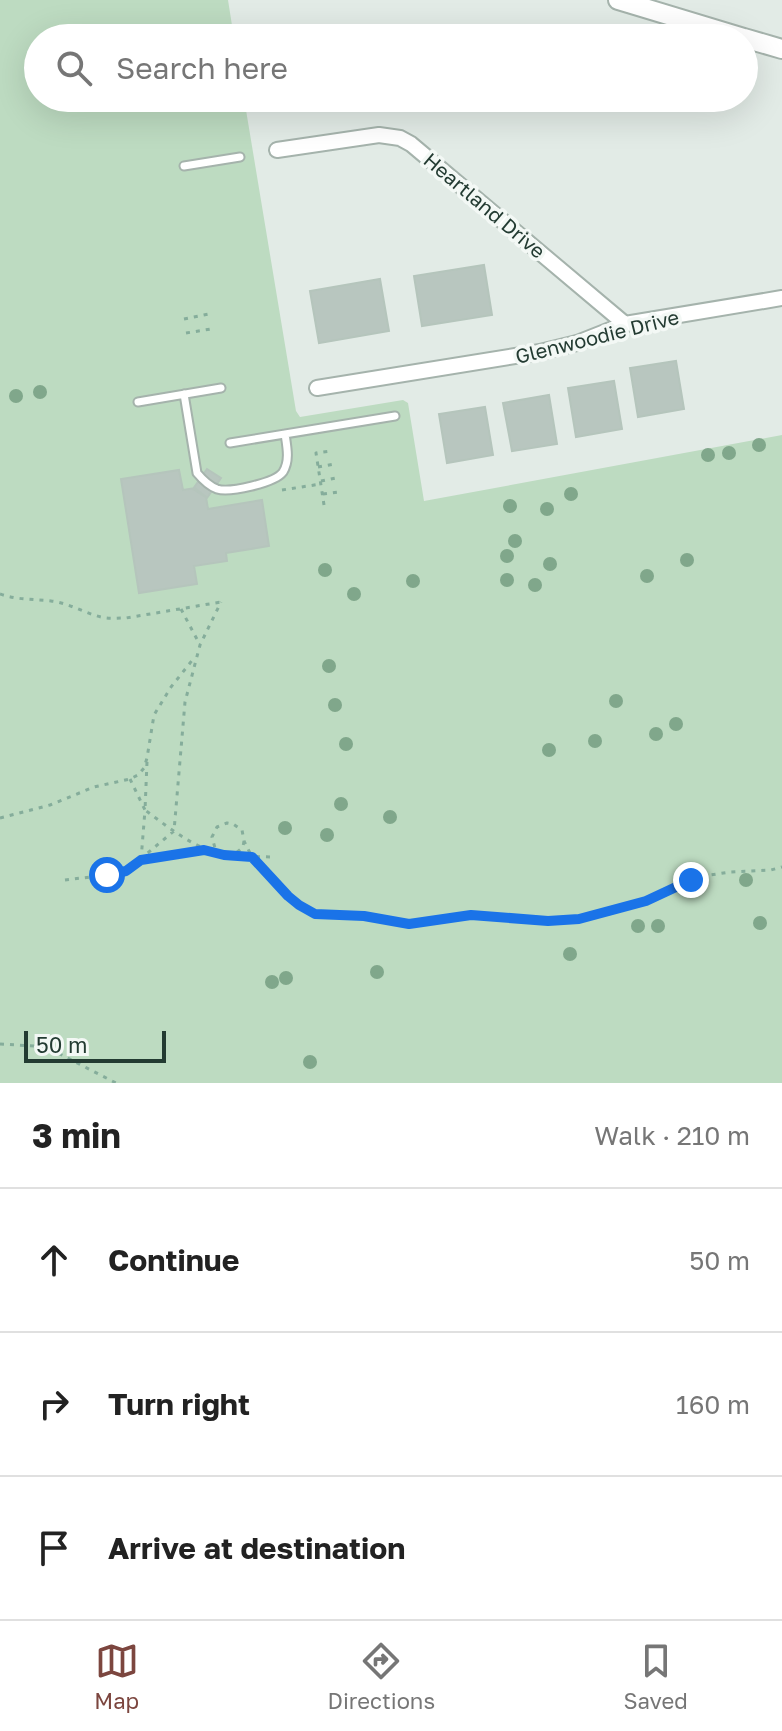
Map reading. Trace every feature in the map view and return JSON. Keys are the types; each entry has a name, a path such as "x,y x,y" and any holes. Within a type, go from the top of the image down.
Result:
{"street":[{"path":"618,0 698,24"},
{"path":"758,42 782,49"},
{"name":"Heartland Drive","path":"277,150 368,136 400,138 421,151 625,324"},
{"name":"Glenwoodie Drive","path":"317,388 550,350 625,324 782,298"}],"lane":[{"path":"184,166 240,157"},
{"path":"138,402 221,388"},
{"path":"184,394 197,473 217,489 265,483 278,477 287,463 285,434"},
{"path":"230,443 395,416"}],"path":[{"path":"184,319 209,314"},
{"path":"186,333 211,329"},
{"path":"324,505 316,453 332,451"},
{"path":"318,467 334,464"},
{"path":"321,481 336,478"},
{"path":"323,494 338,492"},
{"path":"0,594 17,599 52,601 101,617 114,618 221,602 200,645 183,722 174,831 132,868 120,873 65,880"},
{"path":"181,609 200,645"},
{"path":"141,860 147,758 154,715 171,687 197,655"},
{"path":"0,818 50,805 94,787 130,779 144,768 147,758"},
{"path":"130,779 145,810 204,850 226,855 271,857"},
{"path":"244,841 239,851 226,855 219,852 212,843 212,837 217,827 227,823 242,830 252,857 288,896 315,914 364,916 409,924 471,915 548,921 579,919 646,901 704,876 782,867"},
{"path":"141,860 204,850"},
{"path":"0,1044 45,1048 116,1083"}],"green space":[{"path":"0,0 228,0 232,24 24,24 24,112 246,112 296,411 300,417 403,400 408,403 424,501 782,435 782,1083 0,1083"}],"building":[{"path":"484,265 492,315 422,326 414,276"},
{"path":"380,279 389,331 319,343 310,291"},
{"path":"676,361 684,409 638,417 630,368"},
{"path":"614,381 622,429 576,437 568,388"},
{"path":"549,395 557,444 512,451 503,403"},
{"path":"485,407 493,455 447,463 439,414"},
{"path":"207,469 221,478 207,498 193,489"},
{"path":"179,470 183,490 195,488 206,497 208,509 262,500 269,546 226,553 227,561 194,566 197,584 139,593 121,479"}],"route":[{"path":"107,875 126,871 141,860 204,850 252,857 288,896 315,914 350,914 409,924 471,915 548,921 579,919 646,901 691,880"}]}
